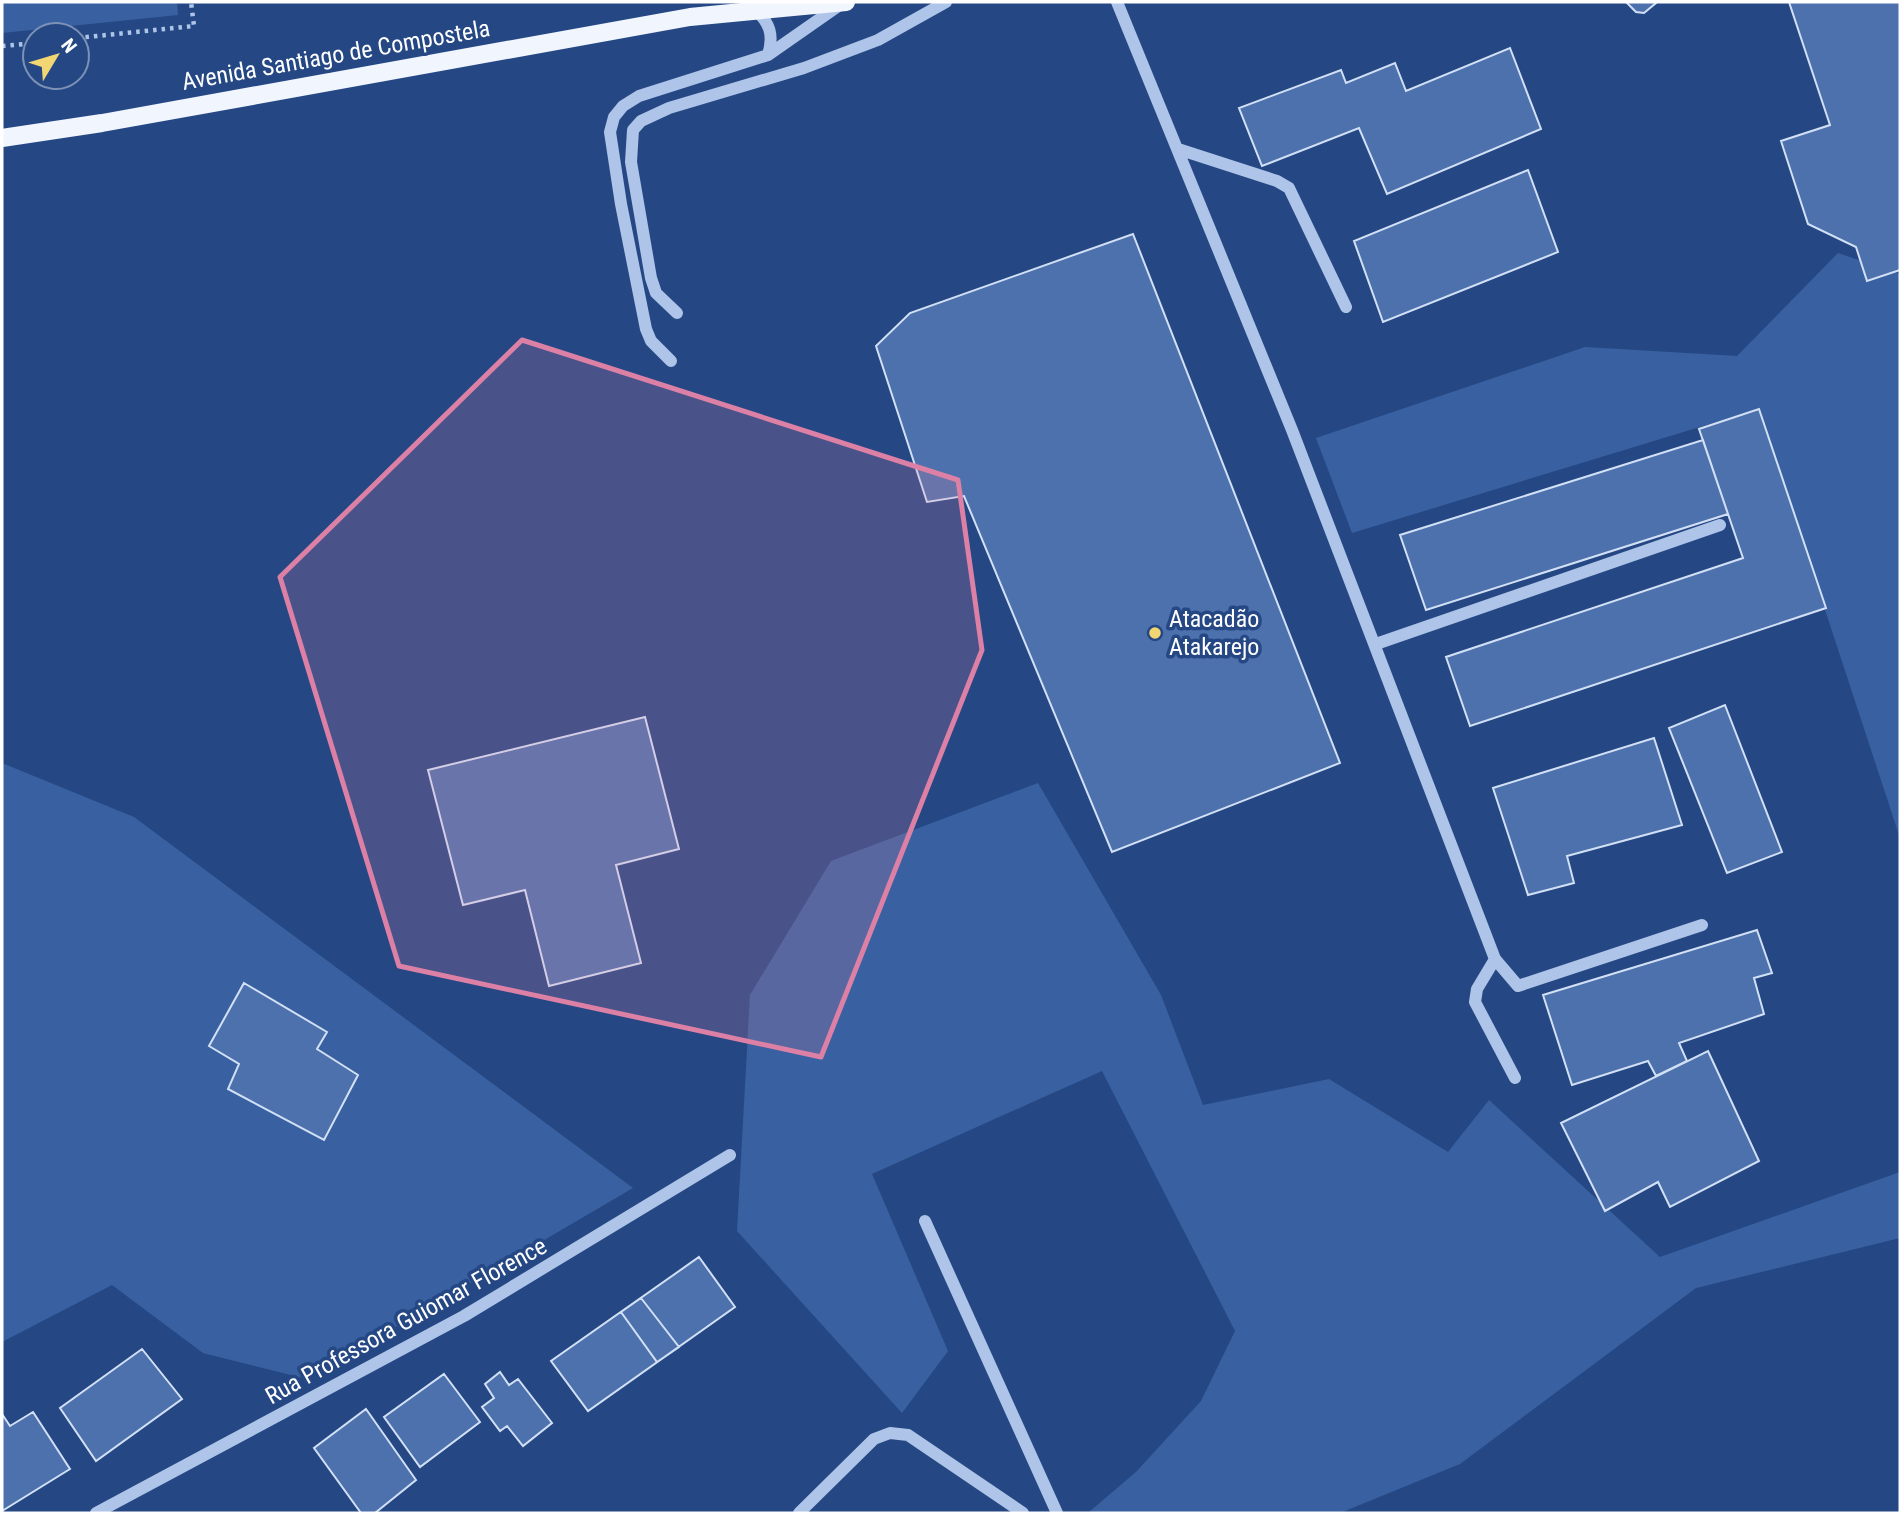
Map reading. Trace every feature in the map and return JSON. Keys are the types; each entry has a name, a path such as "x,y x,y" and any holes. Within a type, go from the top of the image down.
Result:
{"main road":[{"name":"Avenida Santiago de Compostela","path":"2,138 102,123 480,53 755,8 845,2"}],"street":[{"path":"671,361 650,341 646,329 621,204 610,132 614,117 623,106 639,96 768,55 845,2"},
{"path":"677,313 660,299 651,278 631,162 633,130 640,121 669,108 804,68 878,40 946,2"},
{"path":"1117,2 1376,644 1495,958 1518,986 1702,925"},
{"path":"755,8 765,18 770,29 772,41 768,55"},
{"path":"1178,149 1277,181 1289,188 1346,307"},
{"path":"1376,644 1720,526"},
{"path":"1495,958 1477,989 1475,1002 1515,1078"},
{"name":"Rua Professora Guiomar Florence","path":"96,1513 464,1316 561,1260 730,1155"},
{"path":"925,1221 1057,1513"},
{"path":"800,1513 873,1439 890,1433 908,1435 1023,1513"}],"path":[{"path":"91,37 194,26 191,2"},
{"path":"2,46 21,44"}],"highlighted area":[{"path":"522,340 958,480 982,650 821,1057 399,966 280,577"}],"shaded area":[{"path":"2,2 177,2 178,15 91,24 91,21 21,21 21,31 2,33"},
{"path":"1838,253 1900,274 1900,838 1759,409 1352,533 1316,438 1585,347 1737,356"},
{"path":"2,763 134,817 633,1188 307,1379 203,1353 112,1285 2,1342"},
{"path":"1038,783 1161,995 1203,1105 1329,1079 1448,1152 1489,1100 1660,1257 1900,1172 1900,1238 1696,1288 1460,1464 1340,1513 1089,1512 1136,1472 1201,1401 1235,1331 1102,1071 872,1174 948,1351 902,1413 737,1231 750,995 831,861"}],"building":[{"path":"1626,2 1656,3 1644,13 1636,12"},
{"path":"1789,2 1900,2 1900,270 1867,281 1856,247 1808,224 1781,141 1830,125"},
{"path":"1510,48 1541,129 1387,194 1359,128 1262,166 1239,108 1341,70 1346,83 1395,63 1406,91"},
{"path":"1528,170 1558,252 1383,322 1354,241"},
{"name":"Atacadão Atakarejo","path":"1133,234 1340,763 1112,852 964,496 927,502 876,346 910,313"},
{"path":"1759,409 1826,608 1470,726 1446,657 1743,558 1699,429"},
{"path":"1703,440 1728,514 1426,610 1400,535"},
{"path":"1725,705 1782,852 1727,873 1669,728"},
{"path":"645,717 679,849 616,865 641,963 549,986 525,890 463,905 428,770"},
{"path":"1654,738 1682,825 1567,856 1574,883 1528,895 1493,788"},
{"path":"1757,930 1772,973 1754,978 1764,1014 1679,1043 1687,1061 1656,1076 1648,1061 1572,1085 1543,995"},
{"path":"244,983 327,1032 317,1049 358,1075 324,1140 228,1089 239,1064 209,1046"},
{"path":"1708,1051 1759,1161 1670,1207 1658,1182 1605,1211 1561,1123"},
{"path":"699,1257 735,1307 588,1411 551,1361"},
{"path":"641,1298 679,1347 657,1362 621,1312"},
{"path":"142,1349 182,1399 96,1461 60,1408"},
{"path":"500,1372 509,1385 518,1379 552,1423 523,1446 507,1426 500,1431 482,1407 494,1398 485,1384"},
{"path":"444,1374 480,1422 420,1467 384,1417"},
{"path":"366,1409 416,1480 375,1513 361,1513 314,1448"},
{"path":"33,1412 70,1469 2,1511 2,1414 10,1426"}],"place":[{"name":"Atacadão Atakarejo","path":"1155,633"}]}
